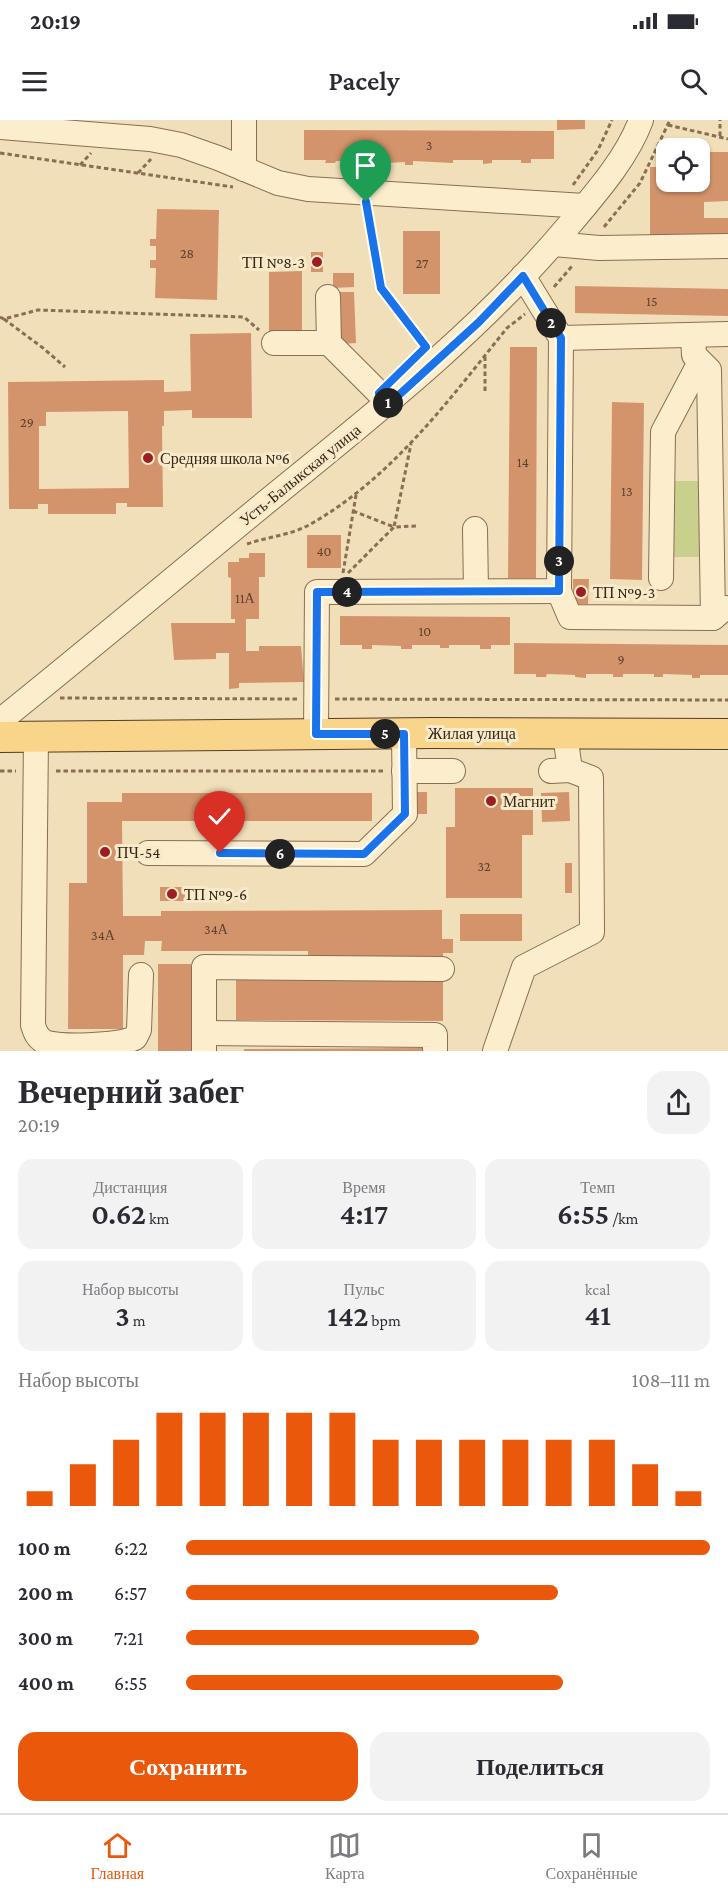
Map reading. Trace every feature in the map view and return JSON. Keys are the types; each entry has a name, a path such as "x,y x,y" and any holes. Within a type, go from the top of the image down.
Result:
{"main road":[{"name":"Жилая улица","path":"0,738 316,734 728,734"}],"street":[{"path":"242,178 244,120"},
{"name":"Усть-Балыкская улица","path":"0,721 30,686 389,404 479,322 554,244 585,206 624,152 641,120"},
{"path":"0,127 150,139 181,145 242,178 308,189 585,206"},
{"path":"554,244 599,248 728,246"},
{"path":"523,276 561,338 559,591 570,617 720,612 709,370 694,355 693,335"},
{"path":"328,297 329,343 389,404"},
{"path":"561,338 728,334"},
{"path":"274,343 329,343"},
{"path":"662,578 663,432 700,362"},
{"path":"475,529 476,591"},
{"path":"316,734 317,592 559,591"},
{"path":"148,853 364,854 405,814 404,734"},
{"path":"495,1051 524,967 592,932 591,778 561,771 565,734"},
{"path":"36,737 33,1026 36,1035 50,1044 114,1045 135,1038 139,1030 141,975"},
{"path":"404,771 453,771"},
{"path":"435,1051 435,1035 204,1042 204,967 442,969"}],"path":[{"path":"558,204 598,150 612,120"},
{"path":"720,120 720,137"},
{"path":"668,125 728,139"},
{"path":"0,153 242,178"},
{"path":"366,202 381,288 426,347 434,339"},
{"path":"2,318 38,310 244,317 274,343"},
{"path":"2,318 65,367"},
{"path":"484,391 486,355"},
{"path":"356,495 343,578 394,526 411,442"},
{"path":"353,511 394,526 417,526"},
{"path":"60,698 728,700"},
{"path":"0,771 404,771"}],"green space":[{"path":"674,481 706,481 705,557 673,557"}],"building":[{"path":"557,120 585,120 585,129 557,130"},
{"path":"304,130 554,131 554,159 531,159 531,163 521,163 521,160 492,160 492,163 483,164 483,160 453,160 453,163 413,161 413,165 405,165 405,162 365,164 365,161 325,163 326,160 304,160"},
{"path":"710,152 728,152 728,201 704,202 704,218 728,218 728,234 650,235 650,167 656,167 656,192 710,192"},
{"path":"157,209 219,210 217,300 155,298 156,268 150,268 150,260 156,260 156,246 150,246 150,239 156,239"},
{"path":"403,231 440,231 440,294 403,294"},
{"name":"ТП №8-3","path":"311,252 323,252 323,272 311,272"},
{"path":"302,271 302,331 269,332 269,272"},
{"path":"333,273 354,273 354,287 333,288"},
{"path":"575,286 728,289 728,316 575,313"},
{"path":"339,292 354,292 356,343 340,344"},
{"path":"251,333 252,418 192,418 192,410 164,411 164,426 162,426 163,507 127,507 127,503 116,503 116,514 48,514 48,504 38,504 38,509 9,509 8,382 164,380 164,392 191,391 190,334","holes":["128,411 129,488 39,489 39,426 46,426 46,412"]},
{"path":"510,347 537,347 536,578 508,578"},
{"path":"612,402 644,403 642,580 610,579"},
{"path":"307,535 341,535 341,568 307,568"},
{"path":"249,553 265,553 265,577 259,577 259,619 246,619 246,651 259,651 259,646 301,646 304,682 239,683 239,688 229,689 229,653 216,653 216,659 174,660 171,623 235,623 235,619 231,619 231,578 228,577 228,562 239,562 239,558 249,558"},
{"name":"ТП №9-3","path":"573,579 589,579 588,604 573,604"},
{"path":"340,616 510,617 510,645 491,645 491,649 480,649 480,645 449,645 449,648 440,648 440,645 412,645 412,649 401,649 401,646 372,645 372,649 362,649 362,645 340,645"},
{"path":"514,643 728,645 728,675 700,675 700,678 692,678 692,675 663,674 663,677 654,677 654,674 623,674 623,677 613,677 613,674 586,674 586,678 575,677 575,675 547,674 546,677 536,677 536,674 514,674"},
{"path":"455,788 533,788 533,835 522,835 522,898 446,898 446,827 455,827"},
{"path":"417,792 427,792 427,814 417,814"},
{"path":"569,792 570,821 542,822 541,793"},
{"path":"122,793 372,793 372,821 122,821 123,916 161,916 161,911 442,910 442,939 453,939 453,953 443,953 443,956 357,958 357,956 308,956 308,951 161,951 162,941 145,941 144,955 123,955 123,1029 68,1029 69,883 87,883 87,802 122,802"},
{"path":"565,863 572,863 572,893 565,893"},
{"name":"ТП №9-6","path":"160,887 185,887 185,901 160,901"},
{"path":"460,914 522,914 522,941 460,941"},
{"path":"158,964 191,964 191,1051 158,1051"},
{"path":"236,980 443,981 443,1021 236,1020"},
{"path":"422,1048 422,1051 244,1051 244,1049"}],"place":[{"name":"ТП №8-3","path":"317,262"},
{"name":"Средняя школа №6","path":"148,458"},
{"name":"ТП №9-3","path":"581,592"},
{"name":"Магнит","path":"491,801"},
{"name":"ПЧ-54","path":"105,852"},
{"name":"ТП №9-6","path":"172,894"}],"route":[{"path":"220,853 364,854 405,814 404,734 316,734 317,592 559,591 561,338 523,276 479,322 389,404 379,393 426,347 381,288 366,202"}]}
